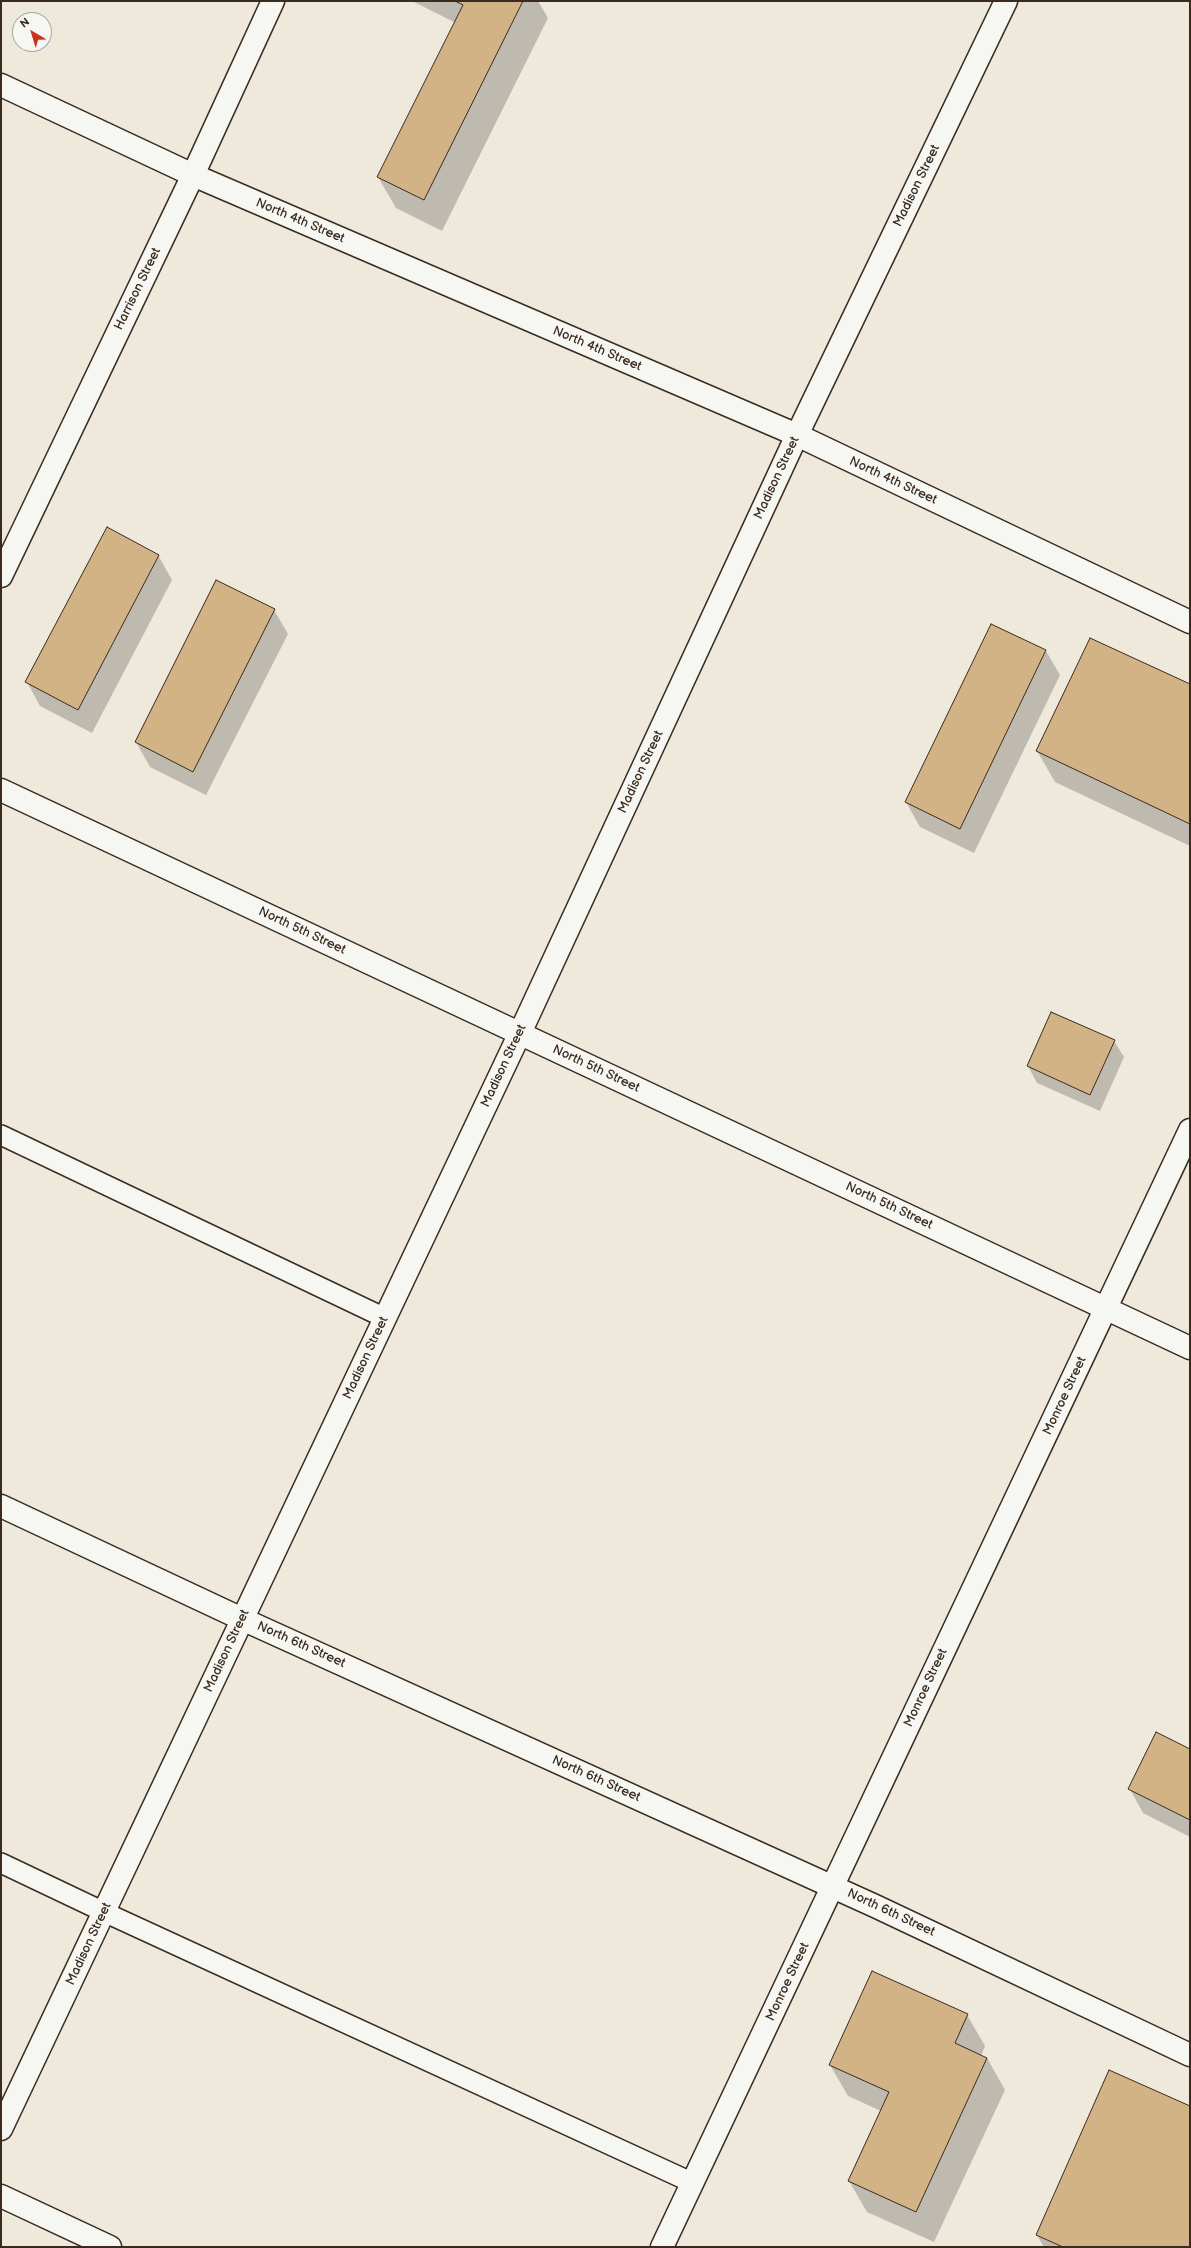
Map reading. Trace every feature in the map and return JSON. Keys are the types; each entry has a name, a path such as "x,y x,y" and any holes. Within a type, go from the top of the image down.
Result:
{"street":[{"name":"Harrison Street","path":"1,576 193,175 274,1"},
{"name":"Madison Street","path":"1,2130 520,1033 797,435 1006,1"},
{"name":"North 4th Street","path":"1,85 193,175 797,435 1190,622"},
{"name":"North 5th Street","path":"1,790 1190,1348"},
{"name":"Monroe Street","path":"662,2247 1190,1130"},
{"name":"North 6th Street","path":"1,1506 242,1619 832,1886 1190,2055"},
{"path":"1,2196 110,2247"}],"lane":[{"path":"1,1135 385,1318"},
{"path":"1,1863 104,1912 693,2183"}],"building":[{"path":"455,1 523,1 424,200 377,177 463,5"},
{"path":"107,527 159,555 78,710 25,682"},
{"path":"216,580 275,609 193,772 135,742"},
{"path":"991,624 1046,650 960,829 905,802"},
{"path":"1090,638 1190,684 1190,824 1036,751"},
{"path":"1051,1012 1115,1040 1090,1095 1027,1066"},
{"path":"1156,1732 1190,1749 1190,1820 1128,1789"},
{"path":"872,1971 968,2014 955,2043 987,2058 916,2212 848,2181 889,2092 829,2065"},
{"path":"1109,2070 1190,2106 1190,2247 1063,2247 1036,2235"}]}
